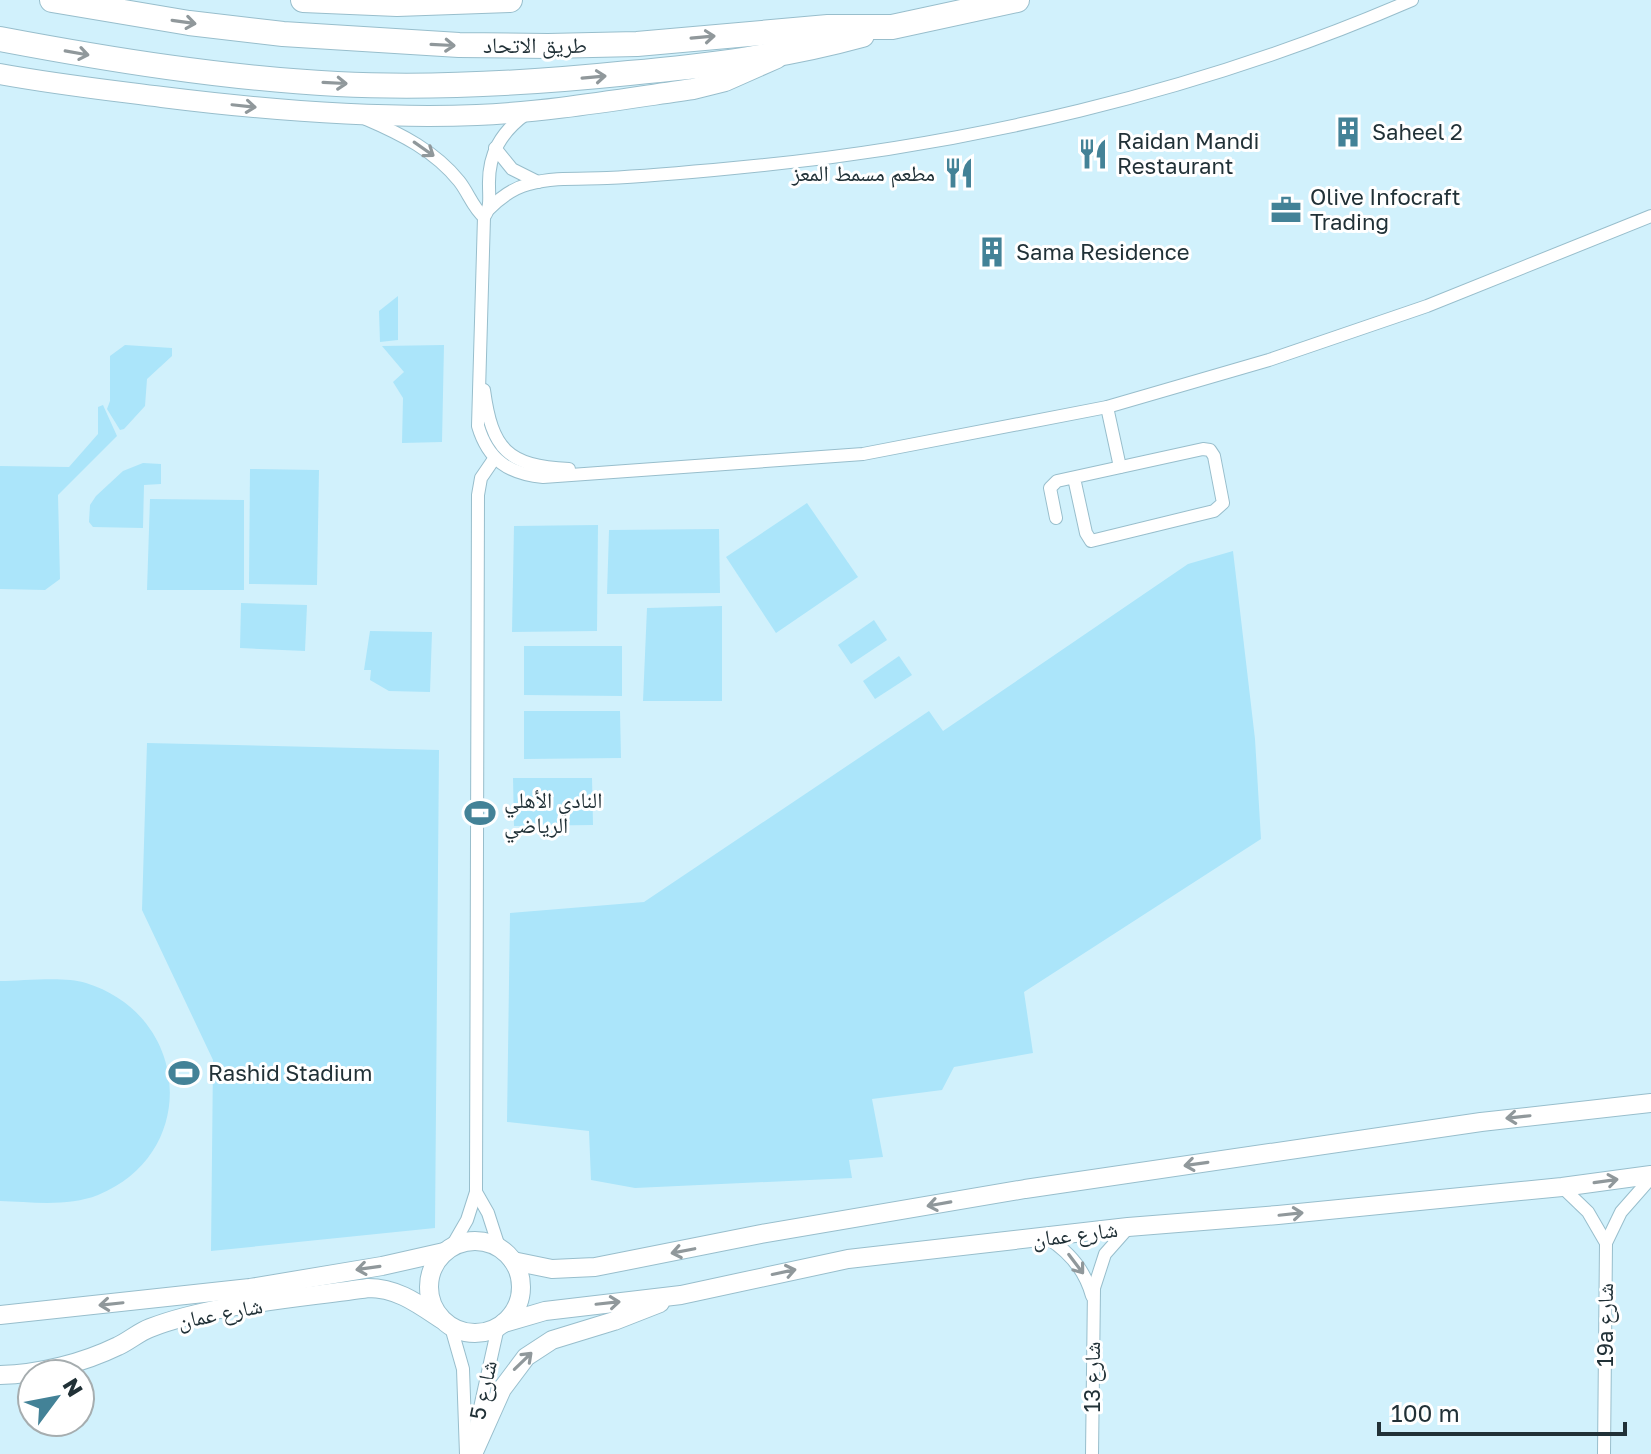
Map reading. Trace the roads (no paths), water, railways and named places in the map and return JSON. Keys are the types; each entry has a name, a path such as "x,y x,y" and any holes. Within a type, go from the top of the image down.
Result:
{"highway":[{"name":"طريق الاتحاد","path":"52,0 204,25 371,41 459,45 637,44 828,27 892,27 1017,0"},
{"name":"طريق الاتحاد","path":"303,0 397,4 510,0"},
{"path":"0,39 187,70 339,84 425,86 638,73 784,55 892,27"}],"main road":[{"path":"0,74 176,98 354,114 431,116 532,109 693,89 755,70 784,55"}],"street":[{"path":"486,213 516,189 538,182 825,160 955,137 1166,87 1277,52 1412,0"},
{"path":"532,109 508,128 495,148 489,170 478,426 481,438 494,459 506,468 530,476 555,477 863,454 1107,407 1269,360 1427,306 1651,216"},
{"path":"354,114 396,132 435,157 486,213"},
{"path":"495,148 512,169 538,182"},
{"path":"480,368 488,420 504,448 533,465 592,472"},
{"path":"1107,407 1120,467"},
{"path":"1056,518 1050,488 1057,481 1203,449 1210,450 1214,456 1223,503 1214,511 1091,541 1086,533 1074,478"},
{"path":"476,1192 488,1213 499,1247 513,1261 521,1283 521,1294 518,1305 501,1325 479,1333 469,1333 446,1323 429,1297 428,1285 431,1272 467,1220 476,1192 478,495 481,478 494,459"},
{"path":"513,1261 552,1269 595,1267 761,1234 1025,1189 1481,1122 1651,1103"},
{"name":"شارع عمان","path":"501,1325 562,1308 681,1295 848,1259 1128,1227 1651,1176"},
{"name":"19a شارع","path":"1604,1454 1606,1243 1626,1205 1651,1176"},
{"path":"1562,1187 1588,1212 1606,1243"},
{"name":"شارع 13","path":"1092,1454 1093,1299 1096,1277 1105,1254 1128,1227"},
{"name":"شارع 13","path":"1047,1238 1077,1263 1093,1299"},
{"path":"448,1249 476,1240 499,1247"},
{"name":"شارع عمان","path":"0,1315 250,1288 382,1266 448,1249"},
{"name":"شارع عمان","path":"0,1375 75,1363 118,1346 149,1328 199,1315 368,1288 386,1288 399,1293 446,1323"},
{"path":"470,1454 502,1389 513,1370 526,1357 552,1340 614,1321 681,1295"},
{"name":"شارع 5","path":"446,1323 463,1369 470,1454"},
{"name":"شارع 5","path":"470,1454 501,1325"}],"place":[{"name":"Saheel 2","path":"1348,132"},
{"name":"Raidan Mandi Restaurant","path":"1093,154"},
{"name":"مطعم مسمط المعز","path":"959,173"},
{"name":"Olive Infocraft Trading","path":"1286,210"},
{"name":"Sama Residence","path":"992,252"},
{"name":"النادي الأهلي الرياضي","path":"480,813"},
{"name":"Rashid Stadium","path":"184,1073"}]}
